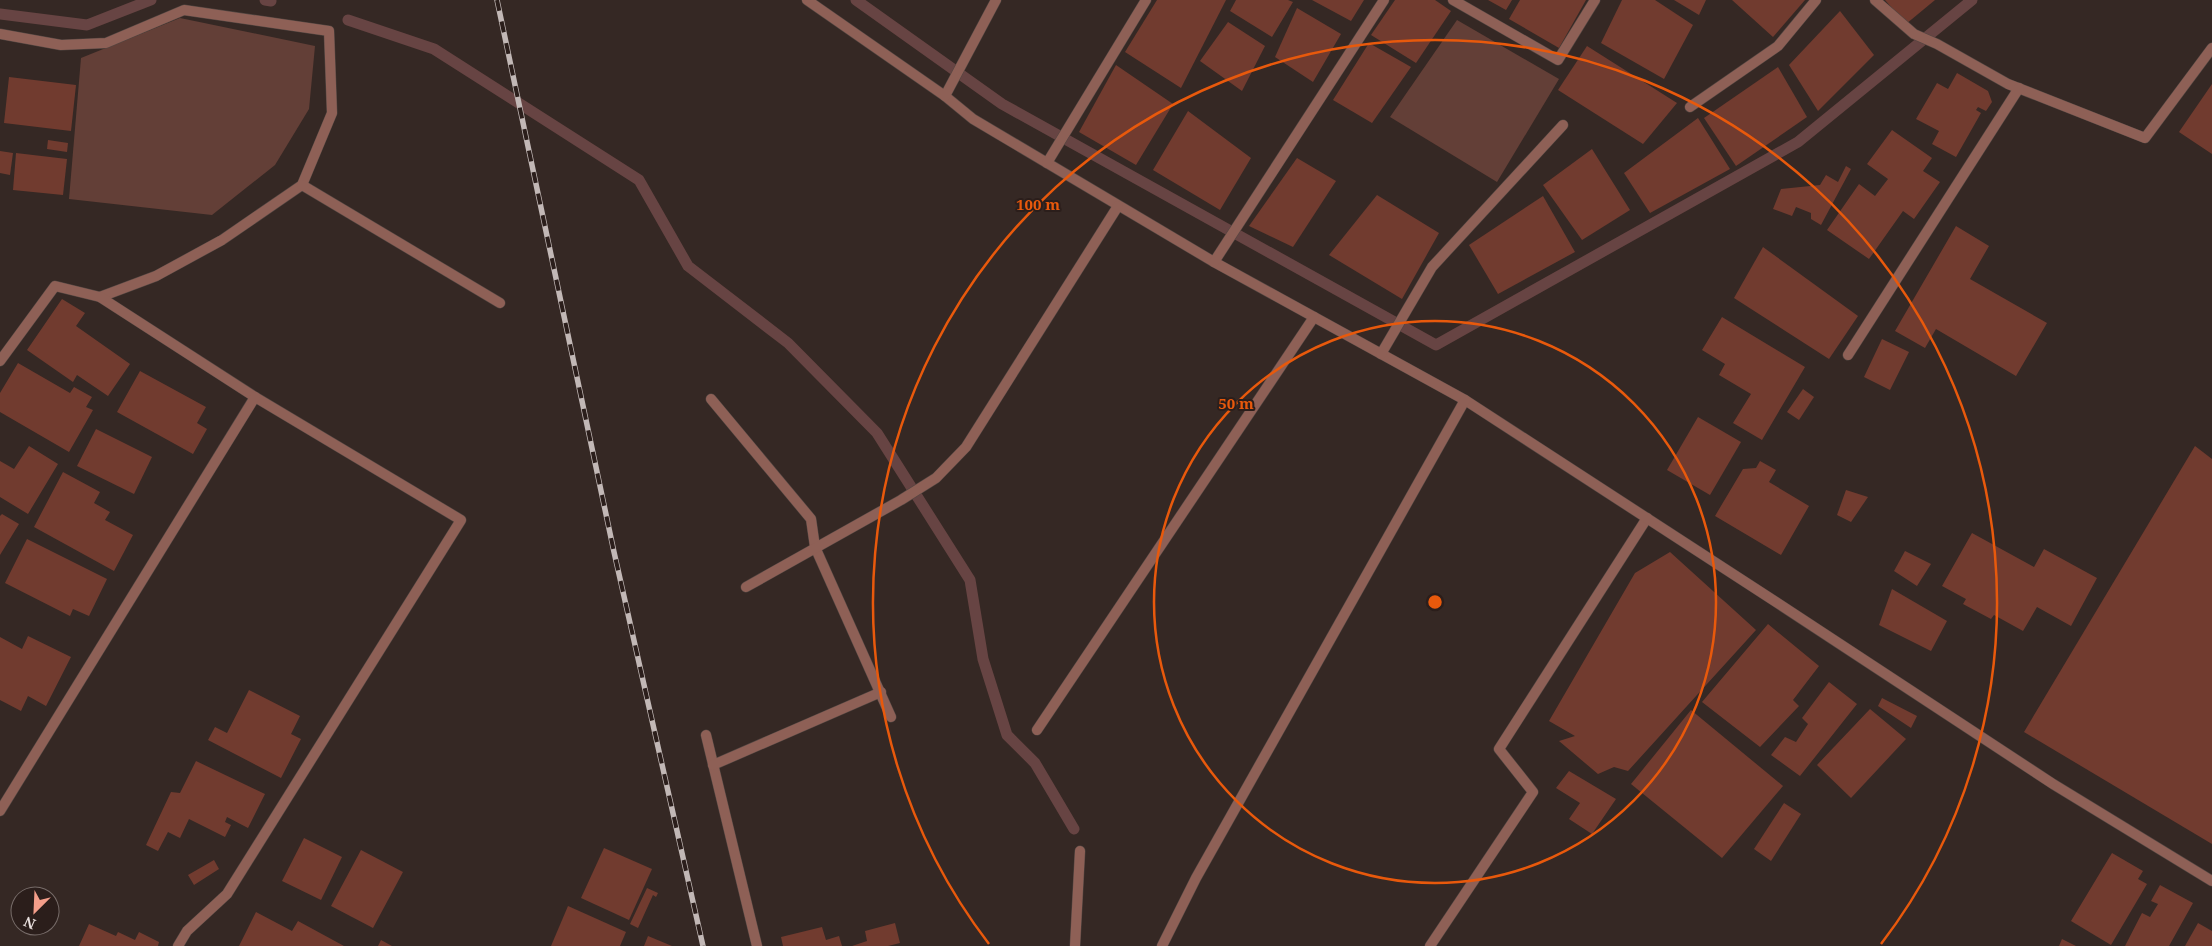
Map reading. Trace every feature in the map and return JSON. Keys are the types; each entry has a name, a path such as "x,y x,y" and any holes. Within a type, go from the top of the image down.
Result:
{"street":[{"path":"807,0 945,96 974,119 1214,262 1314,317 1383,350 1465,400 2053,784 2212,881"},
{"path":"945,96 996,0"},
{"path":"1047,163 1146,0"},
{"path":"1214,262 1384,0"},
{"path":"1453,0 1558,60 1595,0"},
{"path":"1690,107 1778,46 1816,0"},
{"path":"1875,0 1914,34 1937,44 2019,88 2145,138 2212,48"},
{"path":"0,34 62,45 106,43 184,10 329,31 332,113 302,185 222,240 156,276 100,297"},
{"path":"1848,355 2019,88"},
{"path":"1383,350 1432,267 1563,125"},
{"path":"302,185 500,302"},
{"path":"746,587 901,500 936,478 966,446 1118,206"},
{"path":"0,361 55,286 100,297 255,397 461,520 228,894 187,931 178,946"},
{"path":"1037,730 1314,317"},
{"path":"0,811 255,397"},
{"path":"711,399 811,519 815,547 891,717"},
{"path":"1162,946 1196,878 1465,400"},
{"path":"1430,946 1533,792 1499,748 1648,518"},
{"path":"713,765 881,692"},
{"path":"706,735 757,946"},
{"path":"1075,946 1080,851"}],"shaded area":[{"path":"180,18 315,46 309,109 275,165 212,215 69,199 81,58"},
{"path":"1457,20 1559,79 1497,182 1390,117"}],"building":[{"path":"1157,0 1226,0 1181,88 1125,52"},
{"path":"1236,0 1288,0 1293,2 1272,37 1230,11"},
{"path":"1312,0 1364,0 1351,21"},
{"path":"1395,0 1435,0 1451,11 1416,63 1371,35"},
{"path":"1488,0 1512,0 1506,10"},
{"path":"1520,0 1586,0 1559,48 1509,19"},
{"path":"1622,0 1655,0 1693,25 1664,79 1601,43"},
{"path":"1674,0 1706,0 1699,15"},
{"path":"1732,0 1805,0 1773,37"},
{"path":"1885,0 1935,0 1906,24"},
{"path":"1297,8 1341,34 1313,82 1275,57"},
{"path":"1840,11 1874,55 1818,111 1789,65"},
{"path":"1228,22 1265,46 1242,91 1200,61"},
{"path":"1369,43 1411,67 1372,123 1333,100"},
{"path":"1587,46 1677,103 1643,144 1558,90"},
{"path":"1116,65 1173,104 1136,165 1079,132"},
{"path":"1778,67 1807,117 1736,166 1704,118"},
{"path":"1957,73 1988,91 1992,102 1986,111 1978,107 1976,110 1981,113 1956,157 1932,144 1939,131 1916,119 1937,83 1948,89"},
{"path":"9,77 76,85 71,131 4,123"},
{"path":"2212,84 2212,154 2179,132"},
{"path":"1188,111 1251,158 1220,210 1153,170"},
{"path":"1698,118 1730,169 1650,213 1624,173"},
{"path":"1892,130 1932,158 1923,171 1940,182 1914,219 1903,211 1869,259 1827,230 1859,184 1875,196 1888,179 1867,164"},
{"path":"48,140 68,143 67,152 47,149"},
{"path":"1592,149 1630,210 1582,240 1543,185"},
{"path":"0,151 13,153 10,175 0,173"},
{"path":"16,153 67,159 63,195 13,190"},
{"path":"1297,158 1336,181 1293,247 1249,226"},
{"path":"1846,166 1851,169 1821,225 1811,219 1811,213 1796,207 1792,216 1773,209 1781,189 1820,185 1826,175 1838,182"},
{"path":"1377,195 1439,233 1402,299 1329,255"},
{"path":"1543,196 1575,252 1498,294 1469,245"},
{"path":"1956,226 1989,246 1970,279 2047,323 2016,376 1936,329 1925,348 1895,331"},
{"path":"1763,247 1858,316 1829,359 1734,298"},
{"path":"62,299 85,313 76,326 130,364 108,396 77,375 73,382 27,350"},
{"path":"1722,317 1805,367 1762,440 1733,423 1751,394 1719,375 1725,364 1702,350"},
{"path":"1882,339 1909,352 1890,390 1864,377"},
{"path":"18,363 70,393 74,387 92,397 86,407 93,410 69,452 0,412 0,393"},
{"path":"140,371 206,407 197,423 207,429 193,454 117,412"},
{"path":"1803,389 1814,397 1799,420 1787,412"},
{"path":"1698,417 1741,442 1710,495 1667,470"},
{"path":"96,429 152,457 134,494 77,466"},
{"path":"29,446 58,464 28,514 0,497 0,461 14,469"},
{"path":"2195,446 2212,459 2212,844 2024,732"},
{"path":"1760,461 1776,470 1769,482 1809,506 1781,555 1715,516 1743,469 1756,468"},
{"path":"63,472 100,492 94,503 110,512 105,520 133,535 114,571 34,527"},
{"path":"1846,490 1868,497 1851,522 1837,515"},
{"path":"2,514 19,524 0,555 0,516"},
{"path":"1972,533 2034,567 2044,549 2097,578 2071,626 2037,607 2023,631 1994,615 1991,619 1963,604 1966,599 1942,586"},
{"path":"27,539 107,579 89,616 73,609 70,616 5,583"},
{"path":"1905,551 1931,564 1917,586 1894,571"},
{"path":"1670,552 1756,630 1628,771 1614,767 1598,774 1559,741 1575,736 1549,721 1635,573"},
{"path":"1892,589 1947,621 1931,651 1879,625"},
{"path":"1768,624 1819,666 1793,700 1799,706 1760,747 1702,702"},
{"path":"28,636 71,657 46,706 28,696 21,711 0,700 0,637 22,649"},
{"path":"1829,682 1857,704 1800,776 1771,755 1785,737 1796,742 1808,724 1802,718"},
{"path":"249,690 300,716 291,734 301,739 281,778 208,740 215,727 227,733"},
{"path":"1882,698 1917,716 1911,728 1878,706"},
{"path":"1870,709 1906,739 1851,798 1817,765"},
{"path":"1691,710 1783,786 1722,858 1631,784"},
{"path":"196,761 265,794 248,828 227,817 225,822 231,825 225,837 189,819 180,838 168,832 158,851 146,845 171,792 180,793"},
{"path":"1569,771 1616,799 1592,834 1569,819 1580,803 1556,788"},
{"path":"1784,803 1801,814 1771,861 1754,849"},
{"path":"304,838 342,857 321,900 282,881"},
{"path":"604,848 652,869 629,920 581,898"},
{"path":"361,850 403,872 373,928 331,906"},
{"path":"2112,853 2143,871 2138,879 2147,884 2111,945 2071,921"},
{"path":"214,860 219,869 194,885 188,875"},
{"path":"2160,885 2193,903 2169,946 2125,946 2142,913 2150,917 2158,904 2151,901"},
{"path":"647,888 658,893 656,897 653,895 638,928 630,924"},
{"path":"568,906 626,932 620,946 551,946"},
{"path":"256,912 292,931 298,921 344,946 239,946"},
{"path":"895,923 900,943 888,946 852,946 867,941 865,931"},
{"path":"2198,923 2212,931 2212,946 2185,946"},
{"path":"89,924 116,936 118,932 135,940 139,932 159,942 158,946 79,946"},
{"path":"822,927 826,940 839,936 842,946 783,946 781,937"},
{"path":"648,936 672,946 644,946"},
{"path":"2062,939 2076,946 2059,946"},
{"path":"381,940 392,946 378,946"}],"waterway":[{"path":"0,14 87,25 151,0"},
{"path":"265,0 271,1"},
{"path":"856,0 1002,104 1436,345 1798,142 1972,0"},
{"path":"348,20 434,49 639,180 688,266 788,343 877,433 970,580 983,659 1007,735 1035,763 1074,829"}],"railway":[{"path":"497,0 614,552 703,946"}]}
